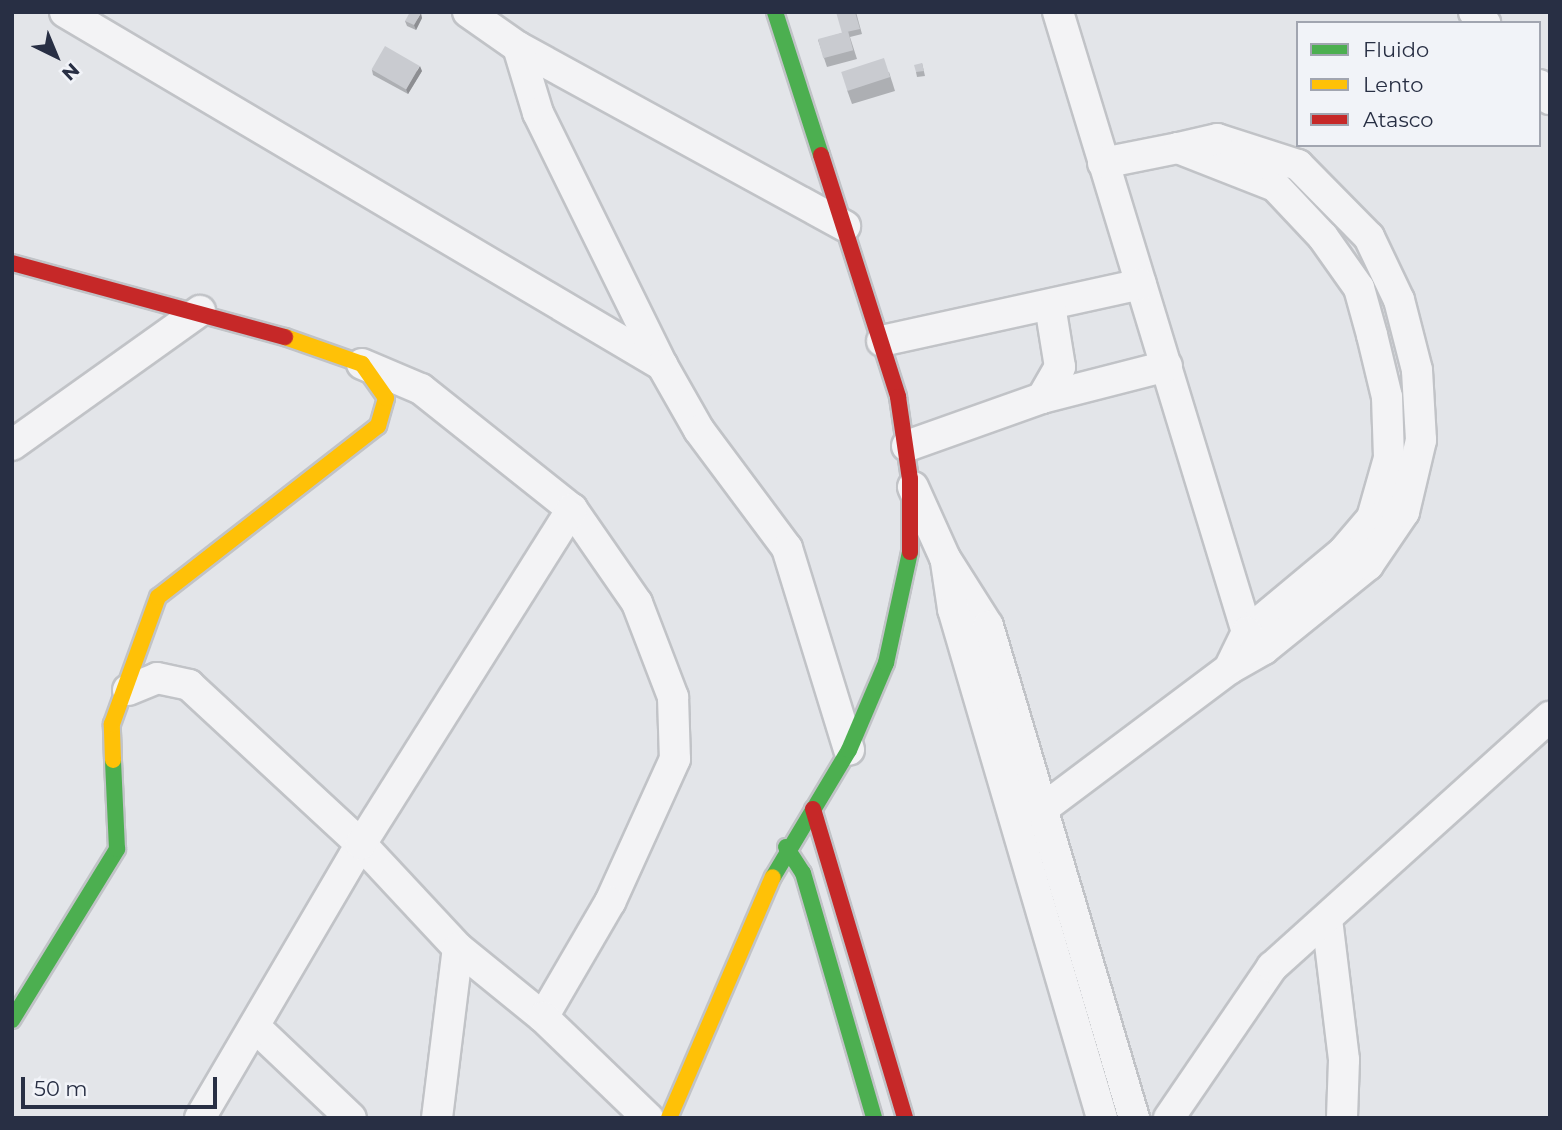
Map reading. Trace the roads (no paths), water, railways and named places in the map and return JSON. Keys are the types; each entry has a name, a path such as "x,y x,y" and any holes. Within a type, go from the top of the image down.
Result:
{"street":[{"path":"65,12 662,365"},
{"path":"468,12 518,47 845,226"},
{"path":"669,1118 786,847 813,810 849,750 886,663 910,568 910,479 907,446 882,341 775,12"},
{"path":"1058,12 1102,163 1256,640"},
{"path":"518,47 538,113 662,365 699,430 787,548 849,750"},
{"path":"1041,810 1229,669 1343,552 1372,518 1389,458 1387,397 1359,288 1323,237 1275,186 1178,148 1102,163"},
{"path":"12,263 200,311 362,364 421,389 572,509 637,603 673,698 675,759 610,902 543,1017"},
{"path":"882,341 1141,284"},
{"path":"1042,398 1060,367 1050,305"},
{"path":"12,444 200,311"},
{"path":"12,1020 117,849 112,724 128,690 158,597 378,426 386,398 362,364"},
{"path":"907,446 1042,398 1167,366"},
{"path":"910,479 945,558 988,626 1134,1118"},
{"path":"200,1118 361,844 572,509"},
{"path":"945,558 953,609 1102,1118"},
{"path":"128,690 157,678 189,685 361,844 458,948 543,1017 648,1118"},
{"path":"1169,1118 1272,967 1550,717"},
{"path":"813,810 905,1118"},
{"path":"786,847 803,873 874,1118"},
{"path":"1327,919 1344,1060 1342,1118"},
{"path":"437,1118 458,948"},
{"path":"255,1027 351,1118"}]}
